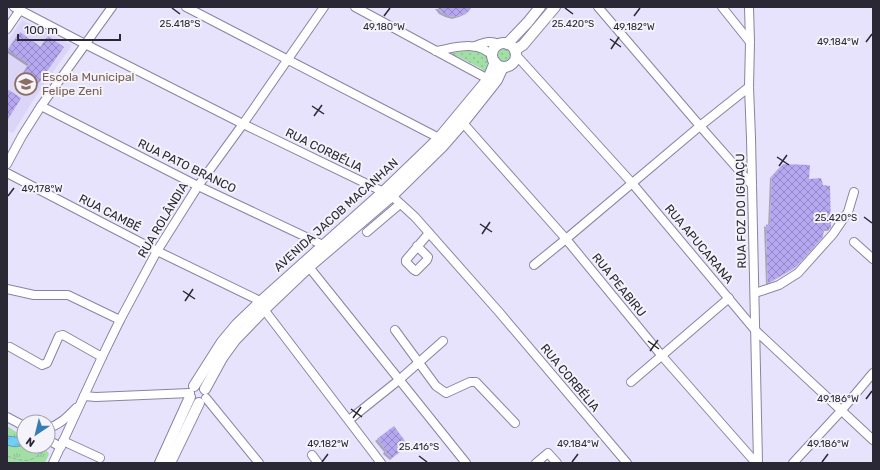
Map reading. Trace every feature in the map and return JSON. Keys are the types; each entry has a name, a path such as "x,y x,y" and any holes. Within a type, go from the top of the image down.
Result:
{"main road":[{"path":"509,48 540,7"},
{"path":"509,48 516,59 508,67 497,62 494,50 522,45 555,7"},
{"name":"AVENIDA JACOB MACANHAN","path":"160,463 191,392 222,342 237,324 262,306 309,267 387,194 446,131 488,78 497,62"},
{"name":"AVENIDA JACOB MACANHAN","path":"170,463 222,358 234,340 262,306 323,245 387,194 442,147 497,80 497,62"},
{"path":"199,386 203,396 194,401 191,392 199,386"}],"street":[{"path":"7,164 22,136 41,106 112,7"},
{"path":"186,7 439,138"},
{"name":"RUA ROLÂNDIA","path":"53,463 120,320 157,251 198,186 324,7"},
{"path":"355,7 488,78"},
{"path":"598,7 752,185"},
{"path":"722,7 750,42"},
{"name":"RUA FOZ DO IGUAÇU","path":"749,7 749,87 755,293 757,463"},
{"path":"7,28 17,9"},
{"name":"RUA CORBÉLIA","path":"17,9 243,124 387,194 415,217 429,232 627,463"},
{"path":"475,46 493,41 509,48"},
{"path":"436,51 475,46 485,49 497,62"},
{"name":"RUA APUCARANA","path":"509,48 632,183 755,330 873,440"},
{"path":"534,265 700,126 749,87"},
{"name":"RUA PATO BRANCO","path":"41,106 198,186 323,245"},
{"name":"RUA PEABIRU","path":"463,123 566,239 662,356 757,463"},
{"name":"RUA CAMBÉ","path":"7,173 157,251 256,299 262,306"},
{"path":"755,293 778,285 798,273 833,234 848,212 854,192"},
{"path":"367,232 400,204"},
{"path":"417,246 429,232"},
{"path":"854,242 873,259"},
{"path":"309,267 466,463"},
{"path":"7,288 34,295 68,295 120,320"},
{"path":"631,382 729,298"},
{"path":"262,306 381,463"},
{"path":"395,330 436,386 446,393 470,382 476,382 515,423"},
{"path":"10,347 42,365 46,363 59,336 62,335 102,357"},
{"path":"349,420 399,380 443,341"},
{"path":"793,463 841,411 873,373"},
{"path":"84,396 96,397 191,392"},
{"path":"203,396 259,463"},
{"path":"56,424 64,420 80,404"},
{"path":"7,417 16,422"},
{"path":"56,442 100,458"},
{"path":"536,463 548,453 557,463"},
{"path":"312,455 318,463"}],"path":[{"path":"7,456 26,461 35,458 38,454"},
{"path":"7,462 12,463"}],"shaded area":[{"name":"Escola Municipal Felipe Zeni","path":"22,20 72,45 32,102 13,133 7,131 7,42"}],"green space":[{"path":"504,47 510,50 511,54 510,57 503,63 498,60 497,56 499,51"},
{"path":"478,49 487,55 488,58 488,64 484,74 482,69 457,56 452,58 452,53"},
{"path":"7,426 16,432 16,454 49,454 45,463 7,463"}],"water":[{"path":"7,436 16,437 16,447 7,445"}],"building":[{"path":"437,7 472,7 468,12 454,17 441,12"},
{"path":"20,32 41,47 48,36 64,47 36,87 21,77 29,64 8,50"},
{"path":"7,89 21,98 7,121"},
{"path":"783,164 810,165 809,179 821,178 823,185 830,186 831,228 824,229 823,237 797,266 768,283 766,224 770,226 772,176"},
{"path":"394,426 408,445 392,458 385,452 386,450 377,439"}],"place":[{"name":"Escola Municipal Felipe Zeni","path":"26,84"}]}
